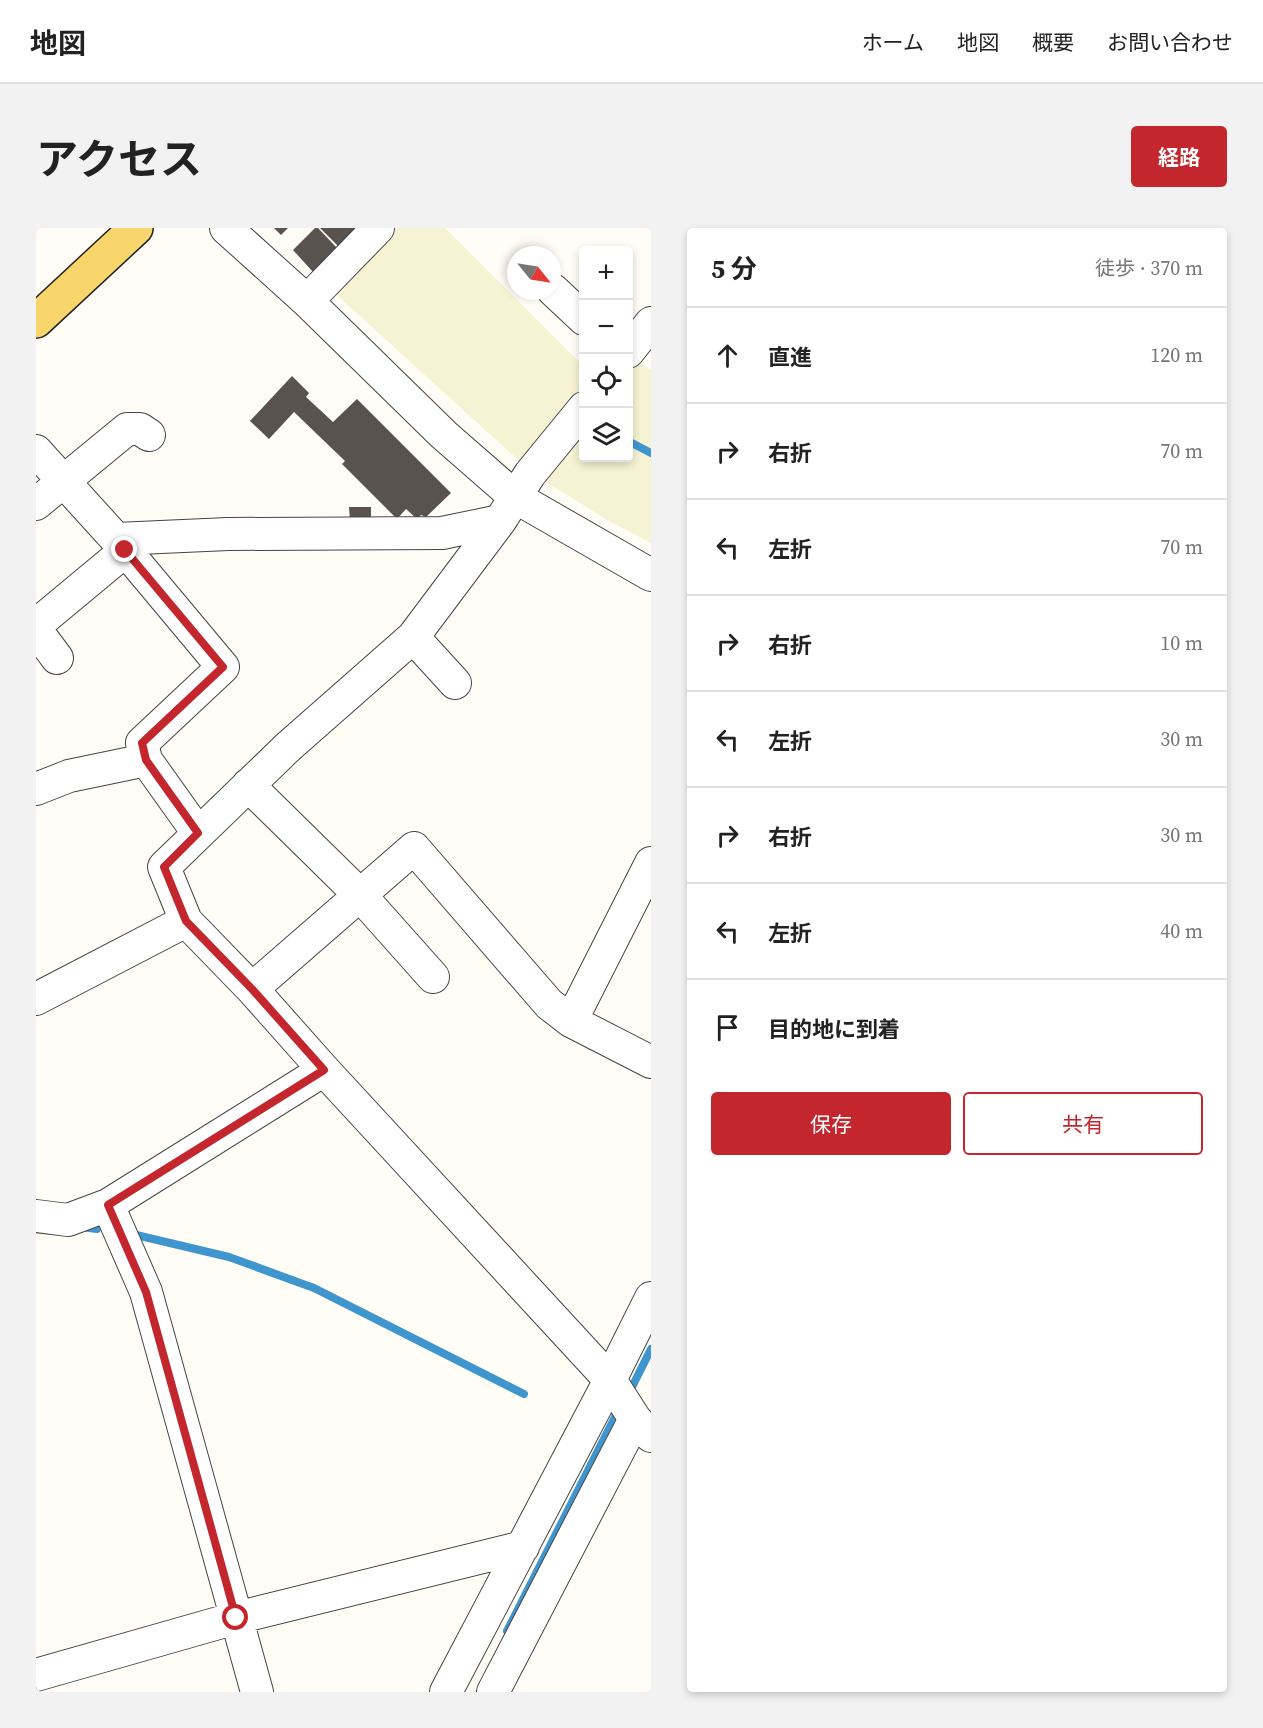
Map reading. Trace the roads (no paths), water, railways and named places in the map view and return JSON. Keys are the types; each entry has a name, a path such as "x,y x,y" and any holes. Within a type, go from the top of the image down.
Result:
{"main road":[{"path":"36,321 136,228"}],"street":[{"path":"226,228 307,301 444,435 507,509 651,575"},
{"path":"307,301 378,228"},
{"path":"561,297 579,314"},
{"path":"633,346 651,323"},
{"path":"632,354 651,364"},
{"path":"493,1692 643,1428 610,1380 252,989 186,921 164,867 288,747 413,637 530,474 579,414"},
{"path":"36,504 127,429 140,429 149,435"},
{"path":"36,451 121,545 223,667 142,743 146,760 198,833"},
{"path":"57,658 36,627 121,545 228,534 442,533 507,509"},
{"path":"413,637 455,683"},
{"path":"36,789 69,776 146,760"},
{"path":"248,785 360,895 433,977"},
{"path":"252,989 414,848 549,1004 571,1021 651,1062"},
{"path":"571,1021 651,863"},
{"path":"36,999 186,921"},
{"path":"36,1216 68,1220 108,1205 324,1070"},
{"path":"108,1205 146,1292 256,1692"},
{"path":"446,1692 651,1298"},
{"path":"36,1675 236,1618 523,1547"}],"waterway":[{"path":"633,444 651,453"},
{"path":"82,1227 97,1229"},
{"path":"132,1234 229,1257 314,1288 524,1394"},
{"path":"631,1389 651,1349"},
{"path":"507,1631 616,1415"}]}
